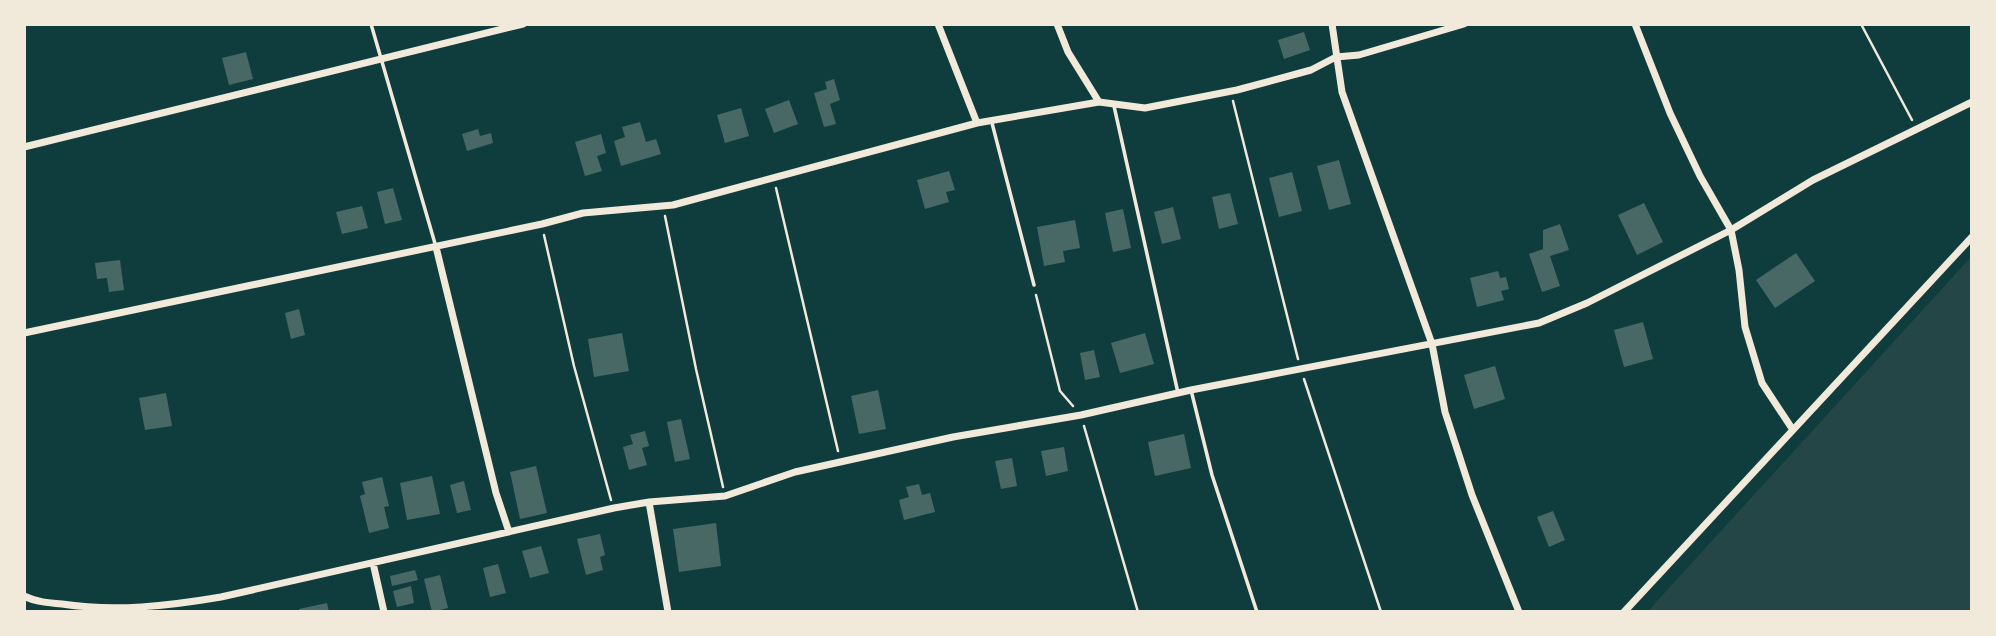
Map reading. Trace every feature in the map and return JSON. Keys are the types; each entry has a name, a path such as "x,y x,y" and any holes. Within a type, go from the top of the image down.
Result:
{"street":[{"path":"24,147 523,24"},
{"path":"939,24 977,123"},
{"path":"1057,24 1068,51 1099,102"},
{"path":"1332,24 1342,92 1432,344 1449,424 1472,495 1519,611"},
{"path":"24,333 542,225 583,213 663,206 991,120 1099,102 1145,108 1231,92 1311,70 1336,57 1359,55 1464,24"},
{"path":"1635,24 1670,113 1700,176 1731,230 1739,270 1745,327 1755,361 1762,383 1793,430"},
{"path":"24,596 32,600 84,608 157,607 221,597 614,508 649,502 725,496 795,472 953,437 1081,415 1191,390 1539,323 1587,303 1731,230 1813,180 1972,102"},
{"path":"1625,611 1972,237"},
{"path":"436,247 496,493 509,531"},
{"path":"649,502 668,611"},
{"path":"373,563 384,611"}],"lane":[{"path":"371,24 436,247"},
{"path":"1114,106 1178,393"},
{"path":"991,120 1034,285"},
{"path":"1191,390 1213,475 1257,611"}],"path":[{"path":"1861,24 1917,129"},
{"path":"1231,92 1300,369 1381,611"},
{"path":"774,178 840,462"},
{"path":"663,206 684,315 725,496"},
{"path":"542,225 574,366 614,508"},
{"path":"1034,285 1060,391 1081,415 1138,611"}],"shaded area":[{"path":"1971,257 1971,611 1648,611"}],"building":[{"path":"1304,32 1310,50 1284,59 1278,40"},
{"path":"246,52 253,79 229,85 222,58"},
{"path":"834,79 840,100 830,104 836,124 824,127 814,93 827,89 825,82"},
{"path":"789,100 798,124 774,133 765,109"},
{"path":"741,108 749,136 725,143 717,115"},
{"path":"640,122 646,142 656,139 661,154 621,166 614,141 625,137 622,127"},
{"path":"478,129 480,136 491,133 493,143 467,151 462,134"},
{"path":"601,134 606,153 597,156 602,171 585,176 575,142"},
{"path":"1339,160 1351,204 1329,210 1317,166"},
{"path":"949,171 955,190 946,192 949,202 925,209 917,180"},
{"path":"1292,172 1302,211 1279,217 1269,178"},
{"path":"393,188 402,220 385,224 377,192"},
{"path":"1230,193 1238,224 1219,229 1212,197"},
{"path":"1644,203 1663,242 1637,255 1618,215"},
{"path":"362,206 368,228 342,234 336,212"},
{"path":"1173,207 1181,239 1162,244 1154,212"},
{"path":"1123,209 1131,248 1113,252 1105,213"},
{"path":"1075,220 1080,248 1063,251 1065,262 1044,266 1037,227"},
{"path":"1560,224 1569,250 1550,256 1560,286 1542,292 1529,254 1543,249 1543,230"},
{"path":"1796,253 1815,281 1775,308 1756,280"},
{"path":"120,260 124,290 109,292 107,278 97,279 95,263"},
{"path":"1498,271 1500,278 1506,277 1509,289 1501,291 1504,300 1477,307 1470,278"},
{"path":"299,309 305,335 291,339 285,313"},
{"path":"1643,322 1653,359 1624,367 1614,330"},
{"path":"622,333 629,371 594,377 588,339"},
{"path":"1145,333 1154,364 1120,373 1111,343"},
{"path":"1094,350 1100,377 1085,380 1080,353"},
{"path":"1495,366 1505,399 1474,409 1464,375"},
{"path":"878,390 886,429 859,434 851,396"},
{"path":"166,393 172,426 145,430 139,398"},
{"path":"681,419 690,459 675,462 667,422"},
{"path":"645,431 649,446 642,448 647,465 629,470 623,447 633,444 630,435"},
{"path":"1184,434 1191,468 1155,476 1148,442"},
{"path":"1064,447 1068,471 1046,476 1041,451"},
{"path":"1012,458 1017,486 1001,489 995,461"},
{"path":"536,466 547,513 520,519 510,472"},
{"path":"432,476 440,514 407,520 400,483"},
{"path":"382,477 389,506 384,507 389,528 369,533 360,496 365,494 362,482"},
{"path":"464,481 471,510 457,513 450,485"},
{"path":"919,484 922,495 930,493 935,512 904,520 899,500 909,497 906,487"},
{"path":"1553,511 1565,540 1549,547 1537,517"},
{"path":"716,523 721,566 679,572 673,529"},
{"path":"600,534 605,555 600,557 603,570 586,575 577,539"},
{"path":"541,546 549,573 530,578 522,551"},
{"path":"498,564 506,593 490,597 483,568"},
{"path":"415,570 418,580 392,586 390,576"},
{"path":"440,575 448,608 432,612 424,579"},
{"path":"411,586 414,603 397,607 393,591"},
{"path":"327,603 329,612 300,612 299,609"}]}
